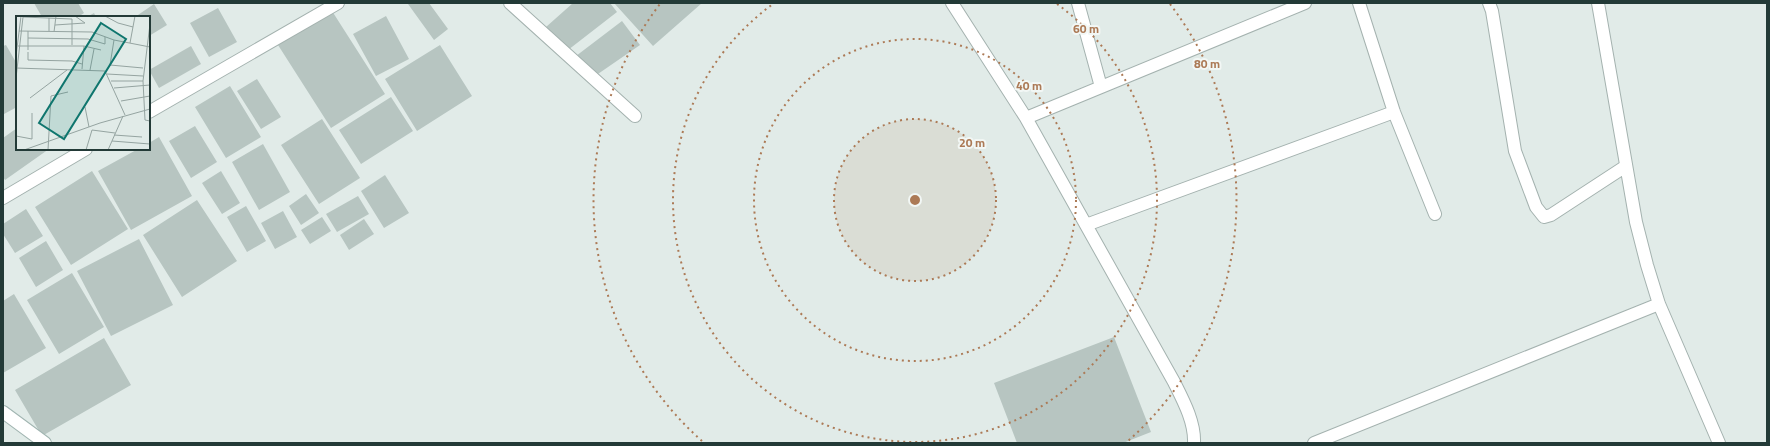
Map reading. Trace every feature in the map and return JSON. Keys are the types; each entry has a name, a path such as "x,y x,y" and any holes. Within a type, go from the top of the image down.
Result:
{"street":[{"path":"150,111 338,3"},
{"path":"510,3 635,116"},
{"path":"952,3 1026,118 1184,402 1191,421 1194,443"},
{"path":"1078,3 1101,87"},
{"path":"1026,118 1305,3"},
{"path":"1359,3 1394,112 1435,214"},
{"path":"1489,3 1492,11 1515,151 1536,207 1544,217 1552,215 1626,166"},
{"path":"1598,3 1636,222 1659,304 1719,443"},
{"path":"1086,225 1394,112"},
{"path":"3,198 84,150"},
{"path":"1314,443 1659,304"},
{"path":"3,412 45,443"}],"building":[{"path":"34,3 78,3 84,13 80,16 41,16"},
{"path":"429,3 448,29 434,40 408,4"},
{"path":"573,3 610,3 617,12 568,50 546,27"},
{"path":"614,3 702,3 653,46"},
{"path":"154,4 167,25 150,35 150,16 136,16"},
{"path":"218,8 237,42 209,57 190,23"},
{"path":"332,11 385,94 331,128 278,45"},
{"path":"94,13 96,16 89,16"},
{"path":"386,16 409,59 376,76 353,34"},
{"path":"622,21 640,45 595,76 576,56"},
{"path":"6,45 16,62 16,108 4,114 3,46"},
{"path":"440,45 472,96 417,131 385,79"},
{"path":"191,46 201,64 159,88 150,69"},
{"path":"257,79 281,117 261,129 237,91"},
{"path":"230,86 261,137 226,158 195,107"},
{"path":"391,97 413,131 361,164 339,130"},
{"path":"322,119 360,178 319,204 281,145"},
{"path":"195,126 217,162 191,178 169,141"},
{"path":"16,129 16,150 48,150 5,180 3,177 3,138"},
{"path":"159,137 192,196 131,230 98,171 136,150 150,150 150,142"},
{"path":"263,144 290,192 259,210 232,162"},
{"path":"92,171 128,229 71,265 35,207"},
{"path":"221,171 240,203 222,214 202,183"},
{"path":"385,175 409,213 384,228 361,191"},
{"path":"306,194 319,213 301,225 289,206"},
{"path":"358,196 369,214 337,232 326,214"},
{"path":"197,200 237,261 182,297 143,235"},
{"path":"246,206 266,241 247,252 227,217"},
{"path":"26,209 43,236 15,253 3,234 3,224"},
{"path":"283,211 297,237 275,249 261,223"},
{"path":"322,217 331,231 310,244 301,230"},
{"path":"364,219 374,234 349,250 340,235"},
{"path":"139,239 173,305 111,336 77,271"},
{"path":"46,241 63,270 36,287 19,258"},
{"path":"72,273 104,327 59,354 27,300"},
{"path":"14,294 46,348 3,373 3,301"},
{"path":"1114,337 1151,432 1123,443 1017,443 994,383"},
{"path":"104,338 131,385 42,436 15,390"}]}
